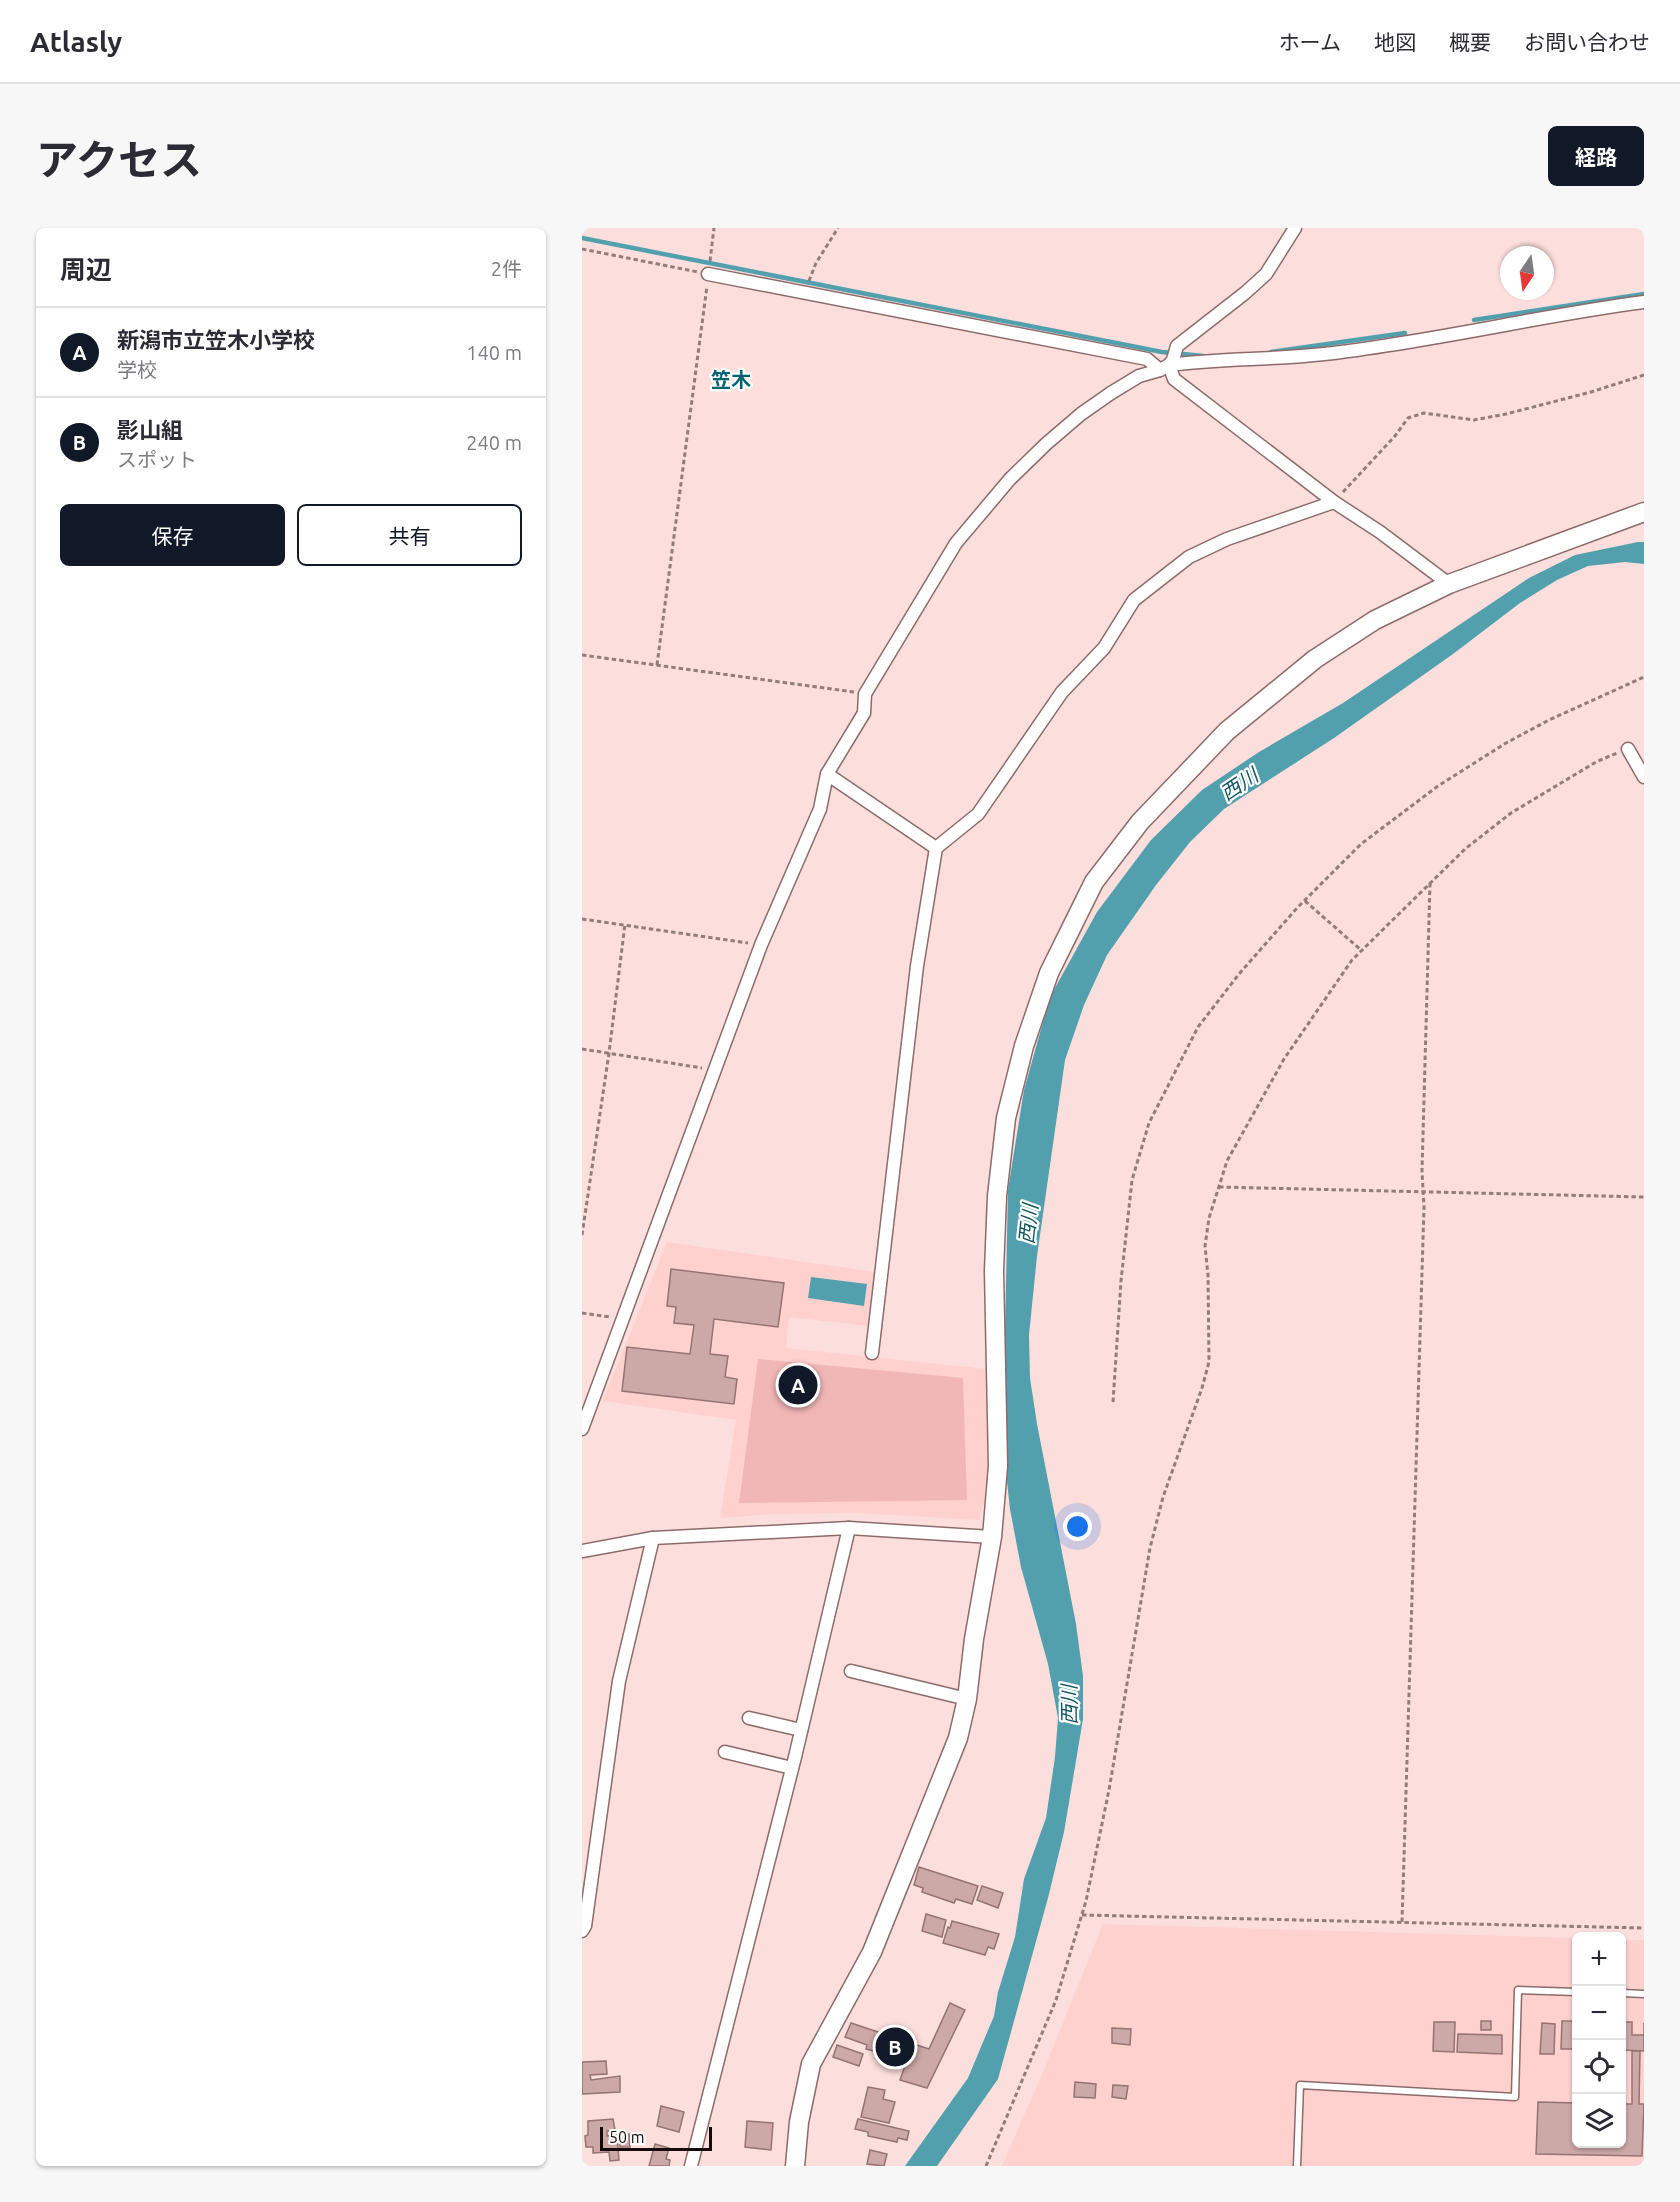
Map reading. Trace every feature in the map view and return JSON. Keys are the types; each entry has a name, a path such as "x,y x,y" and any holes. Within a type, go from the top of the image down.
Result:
{"street":[{"path":"582,1429 761,945 820,809 827,774 864,713 865,694 956,543 1010,479 1081,414 1139,376 1169,361 1266,274 1295,228"},
{"path":"708,274 806,291 1147,359 1169,361 1322,354 1420,341 1593,309 1644,302"},
{"path":"1169,361 1174,379 1334,502 1380,532 1449,584"},
{"path":"872,1353 916,966 936,848 978,814 1062,692 1104,648 1134,600 1189,557 1227,539 1334,502"},
{"path":"795,2166 799,2122 811,2064 872,1952 957,1738 968,1700 974,1639 992,1537 998,1466 994,1271 998,1196 1006,1118 1024,1046 1049,973 1094,882 1140,822 1227,731 1325,653 1375,620 1449,584 1644,513"},
{"path":"1628,749 1644,777"},
{"path":"827,774 936,848"},
{"path":"582,1551 653,1538 849,1528 992,1537"},
{"path":"691,2166 792,1768 849,1528"},
{"path":"582,1931 585,1926 619,1681 653,1538"},
{"path":"851,1671 968,1700"},
{"path":"749,1718 801,1730"},
{"path":"725,1752 792,1768"}],"lane":[{"path":"1297,2166 1300,2085 1515,2097 1518,1990 1572,1992"},
{"path":"1626,1993 1644,1994"}],"path":[{"path":"710,260 714,228"},
{"path":"806,291 816,263 838,228"},
{"path":"582,249 708,274 657,665"},
{"path":"1334,502 1395,436 1408,418 1424,412 1474,420 1591,392 1644,375"},
{"path":"582,655 865,694"},
{"path":"1113,1402 1121,1281 1132,1180 1149,1123 1198,1027 1239,974 1305,901 1361,844 1438,786 1506,743 1549,720 1644,677"},
{"path":"986,2166 1056,2000 1082,1915 1110,1790 1149,1548 1163,1497 1209,1362 1205,1246 1209,1218 1227,1161 1284,1059 1361,950 1465,849 1511,813 1596,762 1628,749"},
{"path":"1402,1922 1430,883"},
{"path":"1305,901 1361,950"},
{"path":"582,919 761,945"},
{"path":"582,1235 609,1053 625,924"},
{"path":"582,1049 716,1070"},
{"path":"1218,1187 1644,1197"},
{"path":"582,1313 624,1320"},
{"path":"1082,1915 1644,1928"}],"shaded area":[{"path":"667,1242 876,1272 869,1326 789,1317 786,1348 986,1369 989,1483 979,1520 857,1513 774,1514 720,1518 736,1420 603,1401"},
{"path":"758,1359 963,1378 967,1500 739,1503"},
{"path":"1103,1924 1572,1938 1572,2148 1626,2148 1626,1940 1644,1940 1644,2166 1002,2166"}],"water":[{"name":"西川","path":"1644,542 1644,564 1625,562 1588,566 1557,580 1520,603 1453,654 1334,738 1224,809 1190,842 1156,885 1107,955 1084,1005 1065,1060 1037,1256 1029,1335 1030,1378 1037,1424 1076,1624 1083,1676 1083,1719 1064,1832 998,2079 937,2166 905,2166 968,2078 994,2016 998,1992 1015,1937 1024,1879 1046,1818 1055,1757 1058,1718 1048,1664 1021,1567 1010,1509 1004,1454 999,1338 1005,1332 1008,1190 1024,1090 1050,997 1097,912 1151,840 1202,790 1259,752 1343,703 1529,578 1575,555"},
{"path":"811,1277 867,1284 864,1306 808,1298"}],"building":[{"path":"671,1269 784,1283 778,1327 714,1319 710,1354 728,1356 725,1377 737,1379 734,1404 622,1391 627,1347 690,1354 694,1325 674,1323 676,1307 667,1306"},
{"path":"919,1867 978,1886 972,1904 956,1899 954,1903 922,1892 923,1888 914,1885"},
{"path":"982,1886 1003,1893 998,1908 977,1900"},
{"path":"926,1914 946,1920 942,1937 922,1931"},
{"path":"952,1921 999,1934 994,1949 988,1947 985,1955 943,1943"},
{"path":"950,2003 965,2010 927,2088 900,2080 907,2060 866,2049 867,2045 845,2037 851,2023 929,2049"},
{"path":"1481,2021 1491,2021 1491,2030 1481,2030"},
{"path":"1562,2021 1572,2021 1572,2049 1561,2049"},
{"path":"1434,2022 1455,2022 1454,2052 1433,2051"},
{"path":"1626,2022 1632,2022 1632,2035 1644,2035 1644,2051 1626,2050"},
{"path":"1542,2023 1555,2024 1554,2054 1540,2054"},
{"path":"1112,2028 1131,2029 1130,2045 1112,2043"},
{"path":"1458,2034 1502,2035 1502,2054 1457,2052"},
{"path":"837,2045 863,2054 859,2066 833,2057"},
{"path":"1632,2051 1640,2051 1639,2104 1644,2104 1642,2156 1536,2154 1538,2102 1572,2103 1572,2148 1626,2148 1626,2104 1632,2104"},
{"path":"606,2061 607,2074 590,2075 591,2080 620,2076 620,2092 582,2094 582,2062"},
{"path":"1075,2082 1096,2084 1095,2098 1074,2097"},
{"path":"1113,2085 1128,2086 1126,2099 1112,2097"},
{"path":"868,2087 885,2090 883,2099 895,2102 889,2123 861,2117"},
{"path":"661,2106 684,2112 679,2132 657,2126"},
{"path":"613,2119 615,2130 607,2131 607,2136 617,2135 619,2160 610,2161 609,2152 593,2153 593,2147 586,2147 585,2136 588,2135 588,2121"},
{"path":"858,2119 909,2131 907,2140 898,2138 897,2142 868,2136 868,2132 855,2129"},
{"path":"747,2121 773,2123 771,2150 745,2147"},
{"path":"619,2134 629,2134 630,2147 620,2147"},
{"path":"655,2144 669,2148 666,2159 670,2160 669,2166 649,2166"},
{"path":"870,2150 887,2154 884,2166 867,2164"}],"waterway":[{"path":"582,238 1162,352 1203,356"},
{"path":"1474,320 1644,294"},
{"path":"1271,352 1405,333"}],"place":[{"name":"新潟市立笠木小学校","path":"798,1385"},
{"name":"影山組","path":"895,2047"}],"district":[{"name":"笠木","path":"731,379"}]}
